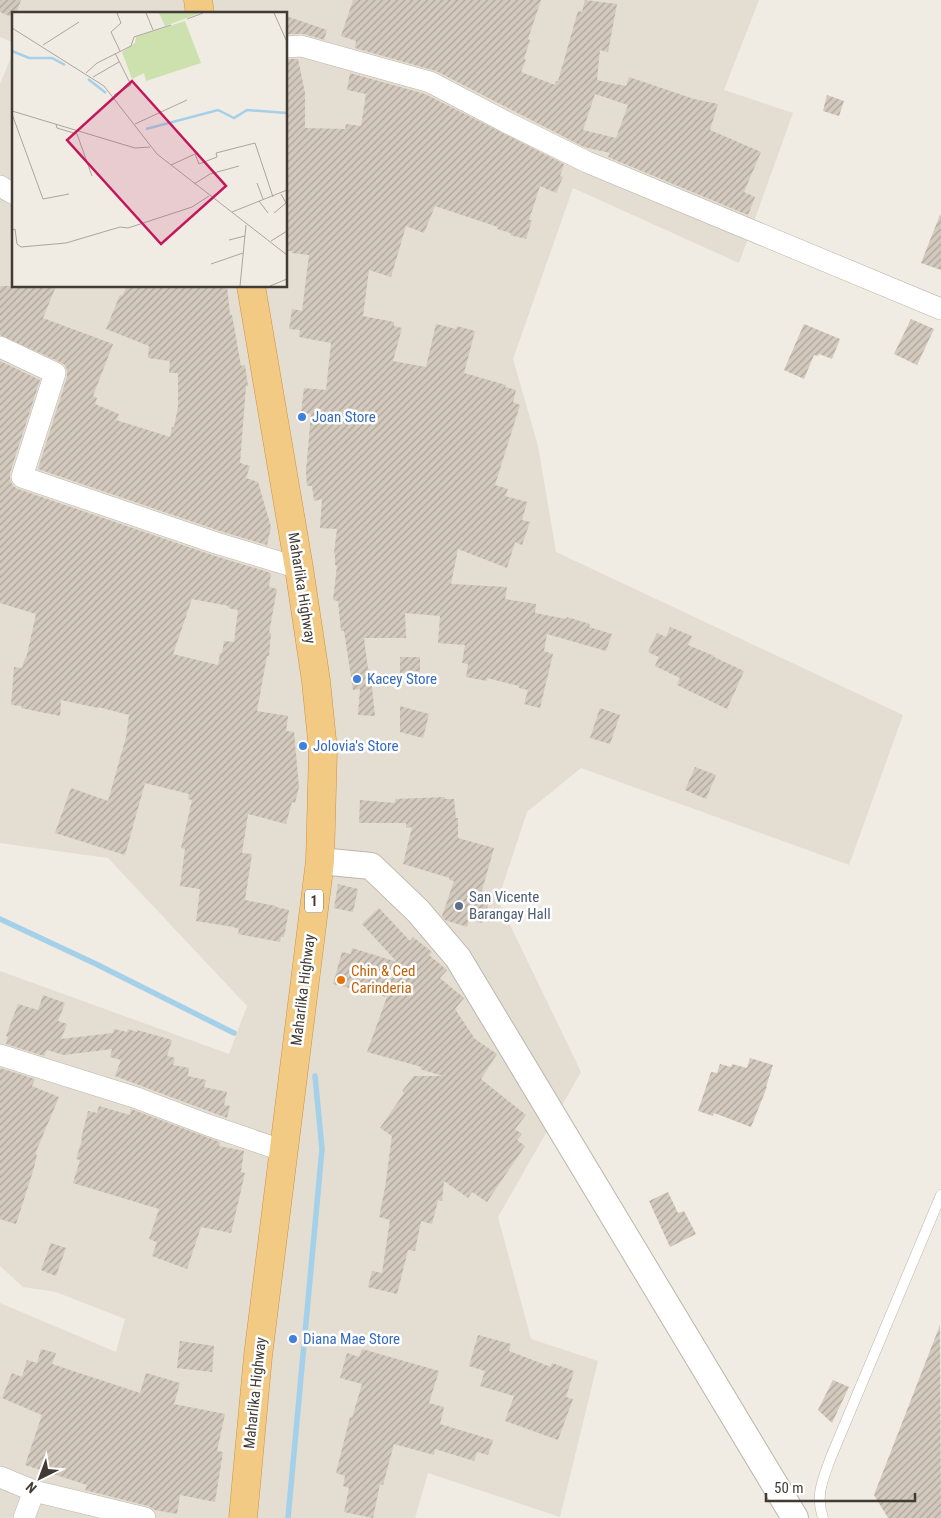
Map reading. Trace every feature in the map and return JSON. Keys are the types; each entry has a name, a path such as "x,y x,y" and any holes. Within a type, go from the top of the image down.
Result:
{"highway":[{"name":"Maharlika Highway","path":"243,1518 258,1356 320,861 323,750 316,681 299,568 251,288"}],"street":[{"path":"288,46 302,46 430,82 587,162 668,194 941,309"},
{"path":"0,186 12,193"},
{"path":"0,347 56,373 22,477 299,568"},
{"path":"320,861 371,866 418,911 458,958 795,1518"},
{"path":"0,1055 137,1098 208,1125 284,1150"},
{"path":"0,1477 34,1491 145,1518"},
{"path":"24,1518 34,1491"}],"lane":[{"path":"823,1518 819,1505 820,1491 831,1457 941,1194"}],"shaded area":[{"path":"0,0 759,0 724,90 793,113 739,263 573,188 513,359 538,446 556,552 903,715 849,865 581,768 527,812 498,900 581,1072 498,1217 531,1339 598,1361 560,1517 428,1473 415,1518 0,1518 0,1303 116,1352 125,1319 56,1292 23,1287 0,1266 0,971 229,1054 247,1006 108,858 0,843 0,84 12,55 12,288 288,288 288,12 12,12 12,42 0,37"}],"building":[{"path":"0,0 21,0 17,12 12,12 12,17 0,12"},
{"path":"353,0 541,0 528,39 530,40 524,59 526,60 521,72 555,85 556,81 558,81 578,11 582,12 585,0 617,4 608,52 600,50 597,80 626,86 629,77 694,99 718,104 710,130 761,152 744,192 755,197 748,215 608,157 610,153 584,147 436,71 355,48 356,41 341,36","holes":["595,94 628,105 616,138 583,130"]},
{"path":"288,17 327,30 324,40 304,34 288,34"},
{"path":"288,59 298,59 305,93 305,128 345,129 346,124 361,126 366,94 347,90 350,73 425,94 564,164 560,176 563,177 556,193 540,186 529,220 532,220 526,239 510,235 511,233 497,229 498,227 435,206 424,233 406,226 391,277 369,270 363,316 394,322 394,326 402,328 393,361 426,367 436,324 456,329 457,326 475,331 464,373 506,385 505,387 516,390 513,402 520,405 495,485 508,489 505,496 527,502 522,520 530,522 522,545 515,542 507,568 458,549 451,584 507,587 505,599 536,604 535,613 566,619 567,617 590,624 589,627 612,634 606,651 547,634 544,651 553,654 540,708 524,704 528,690 519,688 519,686 487,678 487,681 466,677 468,664 462,663 465,645 438,643 440,616 405,613 406,638 364,638 368,669 370,669 375,716 358,715 360,689 353,690 344,631 341,631 338,601 333,600 337,566 335,565 334,553 337,529 320,528 322,499 314,501 312,486 307,486 306,471 311,414 301,413 304,388 326,390 331,343 299,337 300,330 289,329 292,309 302,311 309,255 292,253 292,251 288,251"},
{"path":"827,95 844,101 839,116 823,111"},
{"path":"941,216 941,270 921,263"},
{"path":"0,286 12,286 12,288 55,288 43,318 113,344 93,396 97,398 95,404 119,414 116,420 170,437 178,407 178,373 169,373 170,361 148,358 149,346 106,329 120,295 122,296 126,288 227,288 230,315 232,315 241,366 245,365 248,386 246,386 240,463 250,466 246,478 258,482 271,527 267,545 220,531 38,469 67,377 67,370 65,365 60,362 0,335"},
{"path":"911,319 934,329 917,365 894,354"},
{"path":"804,324 840,339 832,359 819,354 818,356 814,355 804,379 784,370"},
{"path":"0,361 40,380 10,473 10,480 13,486 212,555 271,573 269,587 277,589 269,633 271,633 269,656 267,656 257,711 288,716 286,731 294,732 299,787 295,803 292,802 286,824 248,814 242,853 252,854 245,900 289,910 284,937 281,937 280,942 238,934 239,929 233,927 196,921 200,889 180,886 185,849 181,848 192,800 188,799 189,794 145,783 125,855 55,833 71,788 108,801 126,737 129,715 61,700 60,716 11,705 14,667 22,668 26,659 36,614 0,603","holes":["192,599 229,606 228,608 238,610 234,642 224,641 218,665 173,654"]},
{"path":"670,627 692,636 688,645 744,671 727,709 677,685 680,678 655,666 659,657 648,652 657,633 666,637"},
{"path":"400,657 420,657 420,672 400,673"},
{"path":"400,706 429,714 423,738 400,732"},
{"path":"600,708 620,715 610,744 590,738"},
{"path":"695,767 716,775 706,799 685,790"},
{"path":"445,797 445,799 454,799 456,818 458,818 458,838 494,848 481,894 490,896 486,914 484,913 482,923 469,920 467,927 445,920 442,916 454,881 449,880 450,878 403,864 412,827 406,828 406,823 359,823 360,800 395,803 395,799"},
{"path":"338,884 358,889 353,912 334,908"},
{"path":"379,908 410,941 413,937 432,952 429,955 447,970 440,978 464,998 455,1009 475,1039 497,1054 481,1079 526,1115 515,1129 522,1134 517,1140 525,1146 487,1202 472,1192 468,1198 444,1181 442,1201 438,1200 432,1224 421,1221 415,1251 408,1250 397,1294 368,1287 372,1271 382,1273 390,1220 379,1217 392,1136 380,1128 404,1093 402,1091 414,1076 443,1076 420,1069 422,1067 367,1052 387,997 333,984 342,952 351,954 352,948 397,962 362,924"},
{"path":"43,995 65,1003 58,1021 67,1024 61,1039 113,1033 114,1029 127,1032 128,1029 172,1040 167,1056 175,1058 173,1065 189,1068 188,1076 206,1080 204,1087 227,1092 224,1105 230,1106 227,1118 115,1076 121,1060 110,1057 112,1049 64,1055 47,1050 44,1056 6,1044 8,1037 6,1036 18,1004 38,1010"},
{"path":"750,1058 773,1065 767,1087 751,1127 714,1113 713,1116 698,1111 711,1072 717,1073 720,1064 731,1067 732,1064 747,1068"},
{"path":"0,1068 35,1079 32,1086 59,1097 35,1154 37,1154 34,1168 16,1224 0,1219"},
{"path":"99,1106 130,1115 131,1109 220,1142 219,1146 244,1151 241,1172 245,1173 231,1233 201,1227 187,1269 152,1256 157,1242 149,1239 159,1209 73,1183 80,1160 76,1159 88,1111 97,1113"},
{"path":"668,1192 678,1213 684,1211 696,1234 670,1247 649,1201"},
{"path":"51,1243 66,1248 56,1276 41,1270"},
{"path":"940,1325 941,1518 888,1518 874,1495"},
{"path":"478,1335 511,1344 509,1351 551,1367 552,1363 574,1371 566,1397 573,1399 558,1440 505,1421 514,1396 480,1386 485,1371 469,1366"},
{"path":"180,1341 214,1346 212,1372 177,1368"},
{"path":"41,1349 56,1353 52,1364 140,1393 146,1373 180,1383 174,1404 225,1414 217,1451 223,1452 215,1502 180,1495 177,1514 155,1510 148,1506 85,1490 87,1485 25,1465 42,1415 2,1398 12,1373 22,1377 27,1360 37,1363"},
{"path":"362,1349 439,1371 429,1403 444,1407 440,1424 493,1440 488,1455 477,1452 474,1461 435,1449 434,1455 394,1444 383,1485 380,1484 373,1518 344,1512 349,1488 343,1486 345,1476 336,1473 350,1417 352,1418 362,1384 340,1378 347,1353 359,1357"},
{"path":"833,1380 849,1387 832,1423 818,1410"}],"waterway":[{"path":"0,919 96,964 234,1033"},
{"path":"288,1518 322,1149 315,1076"}],"place":[{"name":"Joan Store","path":"302,417"},
{"name":"Kacey Store","path":"357,679"},
{"name":"Jolovia's Store","path":"303,746"},
{"name":"San Vicente Barangay Hall","path":"459,906"},
{"name":"Chin & Ced Carinderia","path":"341,980"},
{"name":"Diana Mae Store","path":"293,1339"}]}
